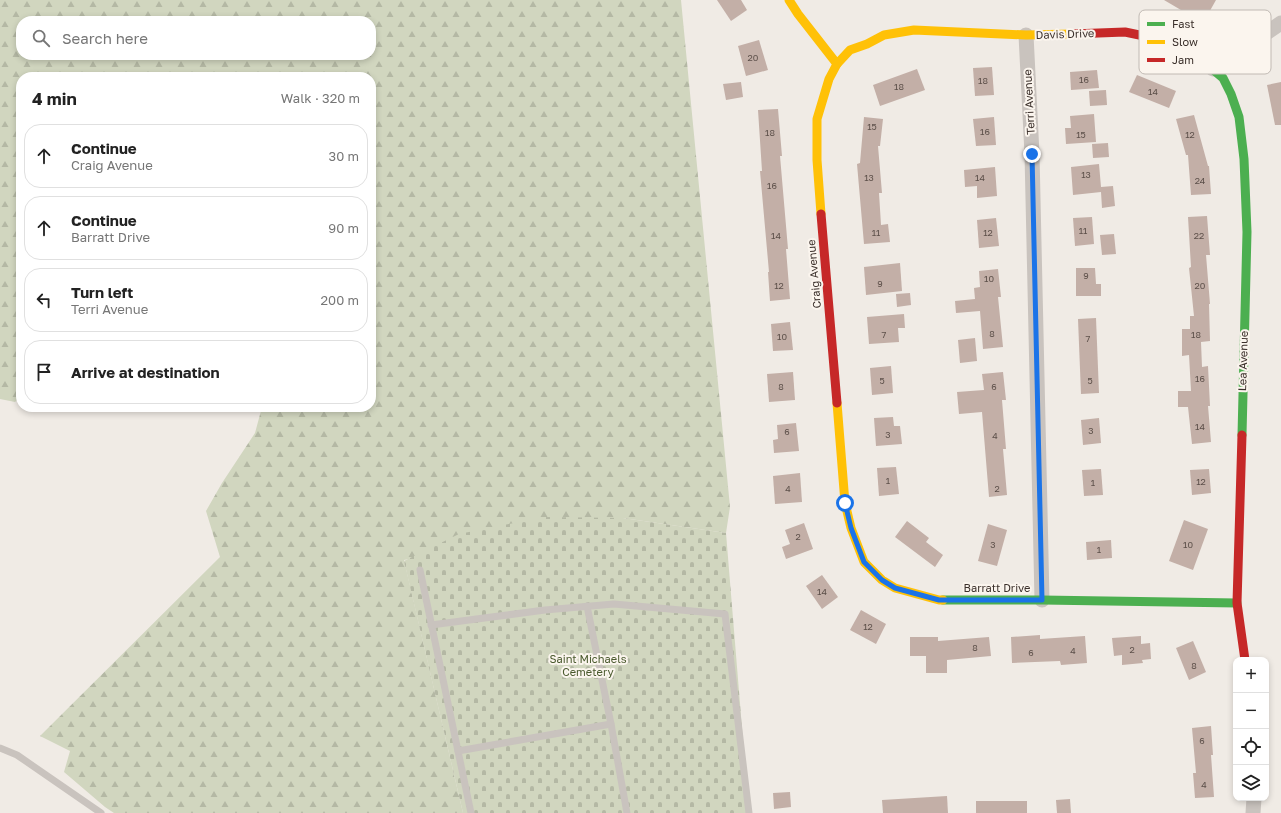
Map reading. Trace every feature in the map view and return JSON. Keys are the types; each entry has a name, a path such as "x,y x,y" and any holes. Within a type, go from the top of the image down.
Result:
{"street":[{"path":"790,0 798,14 837,64"},
{"path":"1271,30 1281,23"},
{"name":"Davis Drive","path":"837,64 850,50 867,44 884,35 914,30 1026,35 1125,32 1139,35"},
{"name":"Terri Avenue","path":"1026,35 1032,154 1042,600"},
{"name":"Craig Avenue","path":"837,64 829,79 817,119 817,160 845,503 851,528 864,562"},
{"name":"Lea Avenue","path":"1219,74 1223,78 1231,94 1239,117 1244,159 1247,232 1237,603 1245,657"},
{"name":"Barratt Drive","path":"864,562 882,580 895,588 939,600 1237,603"},
{"path":"1253,813 1254,801"}],"lane":[{"path":"420,570 471,813"},
{"path":"431,625 545,610 614,604 725,614 749,813"},
{"path":"588,606 627,813"},
{"path":"458,751 611,724"},
{"path":"0,748 17,755 101,813"}],"green space":[{"path":"0,0 681,0 730,507 726,533 623,518 404,560 463,813 114,813 64,772 70,751 40,736 220,557 206,511 222,483 255,433 261,412 376,412 376,72 16,72 15,402 0,399"},
{"name":"Saint Michaels Cemetery","path":"544,517 623,518 726,533 749,813 463,813 404,561 459,534"}],"building":[{"path":"717,0 741,0 747,10 731,21"},
{"path":"1164,0 1216,0 1210,10 1181,10"},
{"path":"759,40 768,70 746,76 738,46"},
{"path":"992,67 994,95 975,96 973,68"},
{"path":"917,69 925,90 880,106 873,85"},
{"path":"1097,70 1099,88 1071,90 1070,72"},
{"path":"1137,75 1176,91 1169,108 1129,92"},
{"path":"741,82 743,97 726,100 723,84"},
{"path":"1281,82 1281,125 1275,125 1267,85"},
{"path":"1106,90 1107,105 1090,106 1089,91"},
{"path":"778,109 790,299 770,301 769,272 760,171 762,171 758,110"},
{"path":"1094,114 1096,142 1066,144 1065,128 1071,128 1070,116"},
{"path":"1194,115 1209,166 1211,194 1191,195 1188,155 1186,155 1176,119"},
{"path":"864,117 883,119 880,146 878,146 882,193 879,193 881,225 888,224 890,242 864,244 857,164 860,163"},
{"path":"994,117 996,145 976,146 973,119"},
{"path":"1108,143 1109,157 1093,158 1092,144"},
{"path":"1099,164 1101,187 1113,186 1115,206 1102,208 1101,192 1073,195 1071,167"},
{"path":"995,167 997,196 977,198 977,186 965,187 964,170"},
{"path":"1207,216 1210,255 1206,255 1210,304 1210,341 1201,342 1202,367 1208,366 1210,406 1208,406 1211,442 1192,444 1188,407 1178,407 1178,391 1191,391 1189,355 1182,356 1182,329 1190,329 1190,316 1194,316 1189,268 1191,267 1188,217"},
{"path":"1092,217 1094,244 1075,246 1073,218"},
{"path":"996,218 999,246 979,248 977,220"},
{"path":"1114,234 1116,254 1102,255 1100,235"},
{"path":"900,263 902,291 866,295 864,267"},
{"path":"1076,268 1095,268 1096,284 1101,284 1101,296 1076,296"},
{"path":"998,269 1001,297 998,297 1003,347 983,349 980,311 956,313 955,301 975,299 974,288 980,287 979,271"},
{"path":"910,293 911,305 897,307 896,294"},
{"path":"904,314 905,328 898,328 899,342 869,344 867,317"},
{"path":"1096,318 1099,393 1081,394 1078,319"},
{"path":"790,322 793,350 773,351 771,324"},
{"path":"975,338 977,361 960,363 958,340"},
{"path":"891,366 893,393 872,395 870,368"},
{"path":"793,372 795,400 769,402 767,374"},
{"path":"1003,372 1006,400 1002,400 1006,449 1003,449 1007,495 989,497 982,412 959,414 957,392 984,390 982,374"},
{"path":"893,417 894,426 900,426 902,444 876,446 874,418"},
{"path":"1099,418 1101,443 1083,445 1081,420"},
{"path":"796,423 799,451 774,453 773,440 778,439 777,425"},
{"path":"896,467 899,494 879,496 877,468"},
{"path":"1101,469 1103,495 1084,496 1082,470"},
{"path":"1209,469 1211,493 1192,495 1190,470"},
{"path":"800,473 802,502 775,504 773,476"},
{"path":"1184,520 1208,529 1193,570 1169,561"},
{"path":"907,521 929,538 926,542 943,555 935,567 895,537"},
{"path":"804,523 813,549 786,559 782,547 790,544 785,530"},
{"path":"988,524 1007,530 997,566 978,561"},
{"path":"1111,540 1112,558 1087,560 1086,542"},
{"path":"822,575 838,597 822,609 806,586"},
{"path":"861,610 886,624 876,644 850,630"},
{"path":"1040,635 1040,639 1085,636 1087,663 1061,665 1060,661 1012,663 1011,637"},
{"path":"1141,636 1141,644 1150,643 1151,659 1142,660 1143,663 1122,665 1122,655 1114,656 1112,638"},
{"path":"910,637 938,637 938,641 989,637 991,656 947,660 947,673 926,673 926,656 910,656"},
{"path":"1193,641 1206,672 1189,680 1176,648"},
{"path":"1211,726 1213,755 1211,755 1214,797 1195,798 1193,773 1196,773 1192,728"},
{"path":"790,792 791,807 774,809 773,793"},
{"path":"947,796 948,813 883,813 882,800"},
{"path":"1070,799 1071,813 1057,813 1056,800"},
{"path":"976,801 1027,801 1027,813 976,813"}],"traffic: fast":[{"path":"1218,74 1223,78 1231,94 1239,117 1244,159 1247,232 1242,435"},
{"path":"943,600 1237,603"}],"traffic: slow":[{"path":"789,0 837,64 829,79 817,119 817,160 821,214"},
{"path":"837,64 850,50 867,44 884,35 914,30 1026,35 1072,34"},
{"path":"837,403 845,503 851,528 864,562 882,580 895,588 943,600"}],"traffic: jam":[{"path":"1072,34 1125,32 1139,35"},
{"path":"821,214 837,403"},
{"path":"1242,435 1237,603 1245,657"}],"route":[{"path":"845,503 851,528 864,562 882,580 895,588 939,600 1042,600 1032,154"}]}
